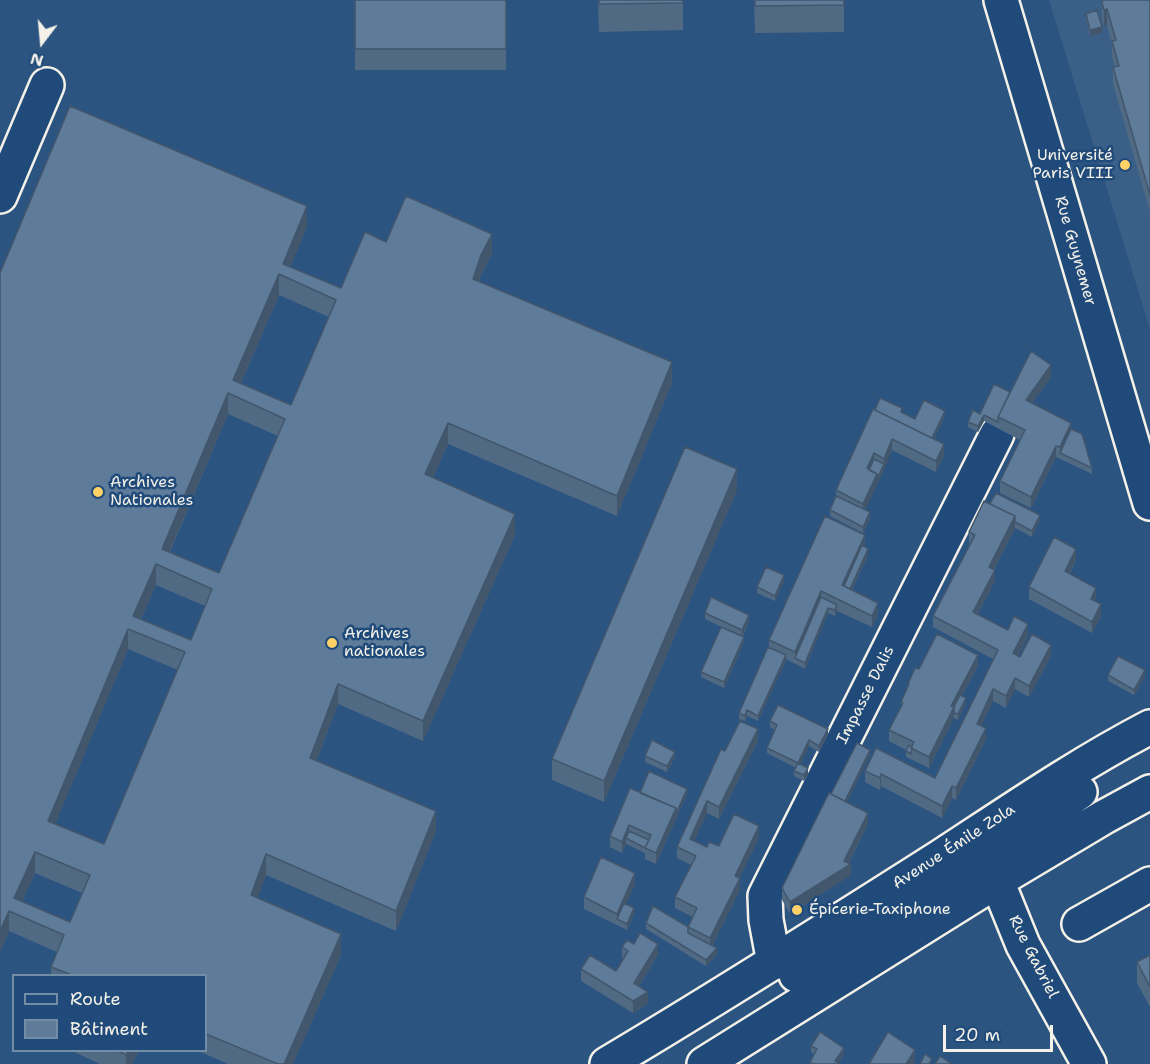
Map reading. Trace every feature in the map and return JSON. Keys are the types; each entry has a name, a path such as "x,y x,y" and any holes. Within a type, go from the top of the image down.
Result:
{"street":[{"name":"Rue Guynemer","path":"1001,0 1150,502"},
{"path":"0,196 47,85"},
{"name":"Impasse Dalis","path":"774,963 766,920 765,896 997,434"},
{"name":"Avenue Émile Zola","path":"607,1064 774,963 1060,780 1150,727"},
{"name":"Avenue Émile Zola","path":"648,1064 731,1016 980,862 1150,744"},
{"path":"704,1064 998,881 1150,792"},
{"name":"Rue Gabriel","path":"998,881 1023,945 1089,1064"},
{"path":"1079,924 1150,884"}],"shaded area":[{"name":"Université Paris VIII","path":"1049,0 1150,0 1150,329"}],"building":[{"path":"355,0 506,0 506,49 355,49"},
{"path":"599,0 683,0 683,3 599,4"},
{"path":"755,0 844,0 844,5 755,6"},
{"path":"1103,0 1150,0 1150,195 1113,67 1119,66 1112,41 1116,40 1107,9 1104,10"},
{"path":"1097,10 1102,27 1090,30 1086,14"},
{"path":"70,106 307,206 283,264 341,288 365,232 386,242 406,196 492,234 481,255 473,279 672,362 617,496 448,423 425,474 515,514 423,721 338,684 310,758 436,811 396,911 266,854 251,895 341,934 284,1064 278,1064 207,1034 207,974 69,974 51,967 64,935 9,911 0,931 0,273","holes":["279,274 336,300 291,405 233,380","228,393 285,419 219,573 162,549","156,564 212,589 191,640 133,616","128,629 185,652 104,844 48,821","35,852 90,875 70,922 14,898"]},
{"path":"1031,351 1051,365 1026,400 1071,423 1060,447 1056,446 1031,497 1000,481 1025,430 998,417"},
{"path":"994,384 1010,392 998,417 998,422 984,415 978,426 968,422 973,410 980,414"},
{"path":"880,398 902,408 901,412 915,419 924,400 945,411 932,438 875,410"},
{"path":"873,409 944,444 936,461 892,439 884,459 874,453 867,468 877,474 863,504 836,490"},
{"path":"1071,429 1082,434 1092,468 1060,453"},
{"path":"685,447 737,469 604,781 552,759"},
{"path":"874,459 884,464 877,479 877,474 869,470"},
{"path":"996,493 1040,515 1032,531 1015,522 1015,516 990,504"},
{"path":"836,496 870,512 863,527 830,510"},
{"path":"984,501 1015,516 989,567 995,570 973,612 1008,630 1014,616 1028,624 1013,653 1020,657 1032,634 1051,645 1029,686 1015,678 1006,696 993,689 977,724 986,728 956,788 952,786 942,806 881,774 880,778 865,771 876,748 935,778 998,650 933,616 975,535 969,532"},
{"path":"825,516 865,535 842,585 878,603 872,616 821,591 795,652 769,640"},
{"path":"1054,537 1076,549 1065,571 1096,588 1091,599 1101,604 1092,622 1029,587"},
{"path":"862,545 868,549 850,589 844,586"},
{"path":"766,567 784,575 775,596 757,587"},
{"path":"711,597 749,615 742,630 705,613"},
{"path":"821,597 837,605 835,610 828,608 805,663 795,658"},
{"path":"721,627 744,637 724,682 701,672"},
{"path":"937,634 978,655 951,706 954,707 929,757 911,748 914,742 889,730 903,703 901,702 915,668 919,669"},
{"path":"768,647 786,655 758,716 747,710 745,716 739,713"},
{"path":"1118,656 1145,670 1134,690 1108,675"},
{"path":"960,695 966,698 958,714 954,713 954,707"},
{"path":"778,705 828,729 819,746 809,740 798,763 767,748 777,725 770,721"},
{"path":"740,721 758,729 719,807 707,801 690,839 707,847 709,842 719,846 734,814 759,826 735,876 740,878 710,938 688,927 697,908 675,897 696,856 677,847 721,749 725,751"},
{"path":"652,740 675,752 667,766 645,756"},
{"path":"857,743 870,750 845,801 858,808 831,794"},
{"path":"909,745 912,747 911,754 906,751"},
{"path":"798,763 808,768 804,775 794,771"},
{"path":"649,771 687,789 676,814 676,808 640,793"},
{"path":"630,788 676,808 656,853 645,848 651,835 629,825 622,842 610,836"},
{"path":"829,793 868,813 844,861 851,864 790,902 782,888"},
{"path":"629,831 649,840 645,848 626,838"},
{"path":"601,857 635,873 617,914 584,897"},
{"path":"624,903 634,908 627,924 617,919"},
{"path":"653,906 690,928 688,927 688,933 717,948 706,960 646,923"},
{"path":"640,933 658,944 634,983 648,992 633,1001 581,969 590,955 616,971 628,951 622,947 627,940 634,944"},
{"path":"1150,955 1150,987 1137,962"},
{"path":"820,1032 844,1048 835,1061 840,1064 810,1062 817,1049 811,1046"},
{"path":"888,1032 915,1050 906,1064 869,1064"},
{"path":"925,1054 932,1059 929,1064 920,1064"},
{"path":"940,1056 952,1064 935,1064"}],"place":[{"name":"Université Paris VIII","path":"1125,165"},
{"name":"Archives Nationales","path":"98,492"},
{"name":"Archives nationales","path":"332,643"},
{"name":"Épicerie-Taxiphone","path":"797,910"}]}
